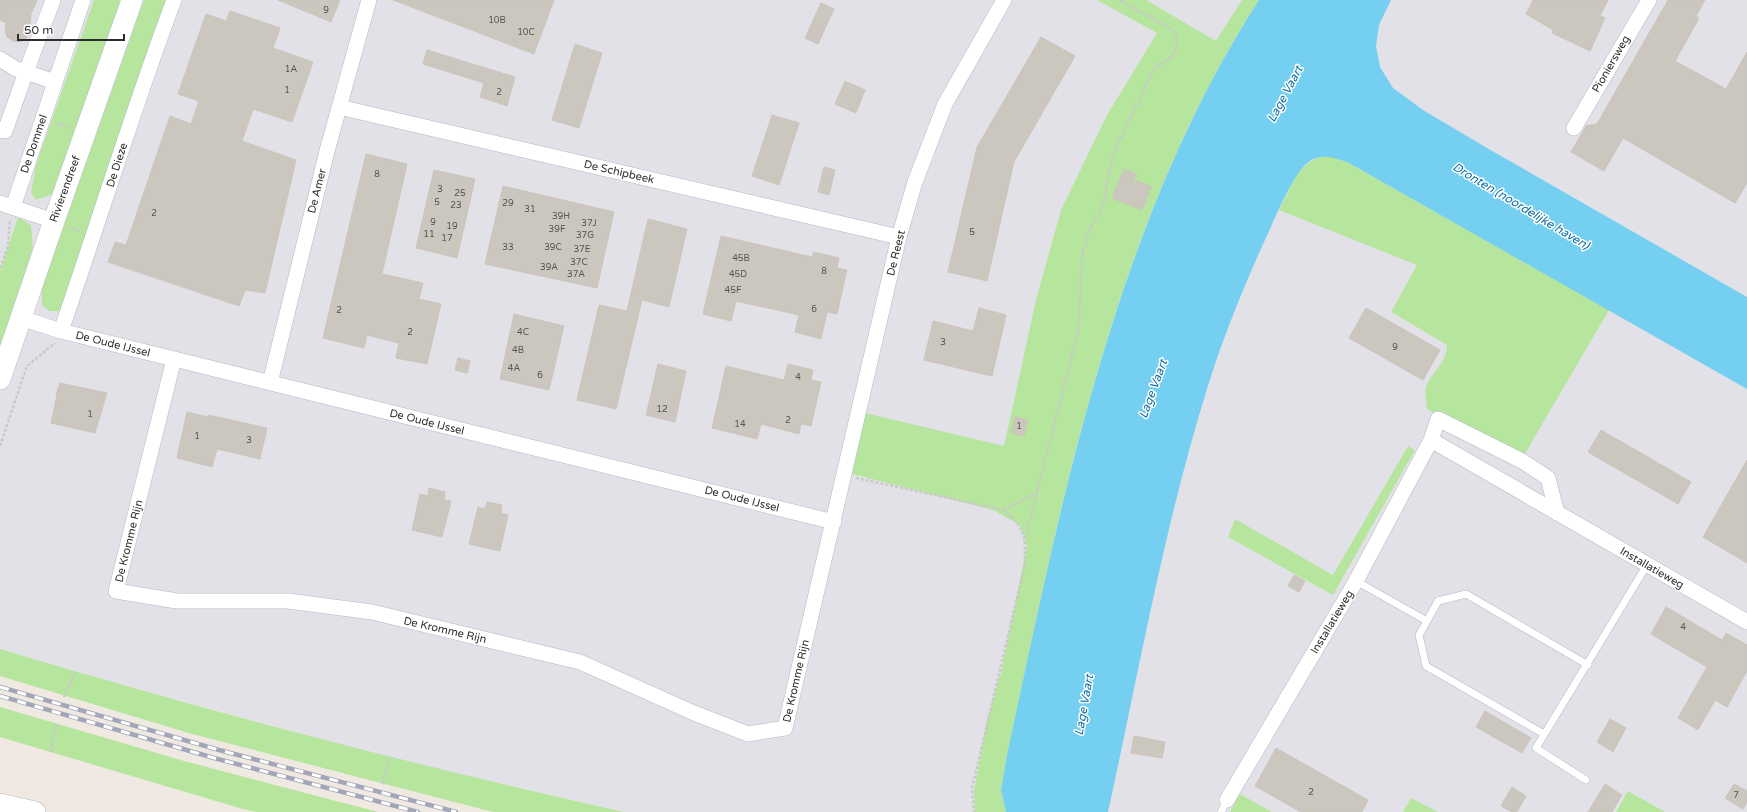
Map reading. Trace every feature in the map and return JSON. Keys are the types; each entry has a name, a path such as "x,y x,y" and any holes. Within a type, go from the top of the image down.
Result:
{"main road":[{"name":"Rivierendreef","path":"0,379 132,0"},
{"path":"0,804 35,812"}],"street":[{"path":"0,130 5,131 53,0"},
{"name":"De Dommel","path":"6,205 55,82 83,0"},
{"name":"De Dieze","path":"61,331 94,236 144,79 174,0"},
{"name":"De Amer","path":"270,383 339,107 369,0"},
{"name":"De Reest","path":"834,522 899,237 915,182 945,104 1004,0"},
{"name":"Pioniersweg","path":"1574,128 1648,0"},
{"path":"0,59 16,69 55,82"},
{"name":"De Schipbeek","path":"339,107 899,237"},
{"path":"6,205 54,221"},
{"name":"De Oude IJssel","path":"21,318 61,331 834,522"},
{"name":"De Kromme Rijn","path":"174,359 116,591 177,601 288,601 372,612 580,662 694,713 748,734 785,728 834,522"},
{"name":"Installatieweg","path":"1224,806 1356,581 1431,440 1438,419 1522,461 1548,478 1557,513"},
{"name":"Installatieweg","path":"1431,440 1747,622"}],"lane":[{"path":"1586,780 1536,748 1588,665 1647,565"},
{"path":"1356,581 1427,621"},
{"path":"1544,734 1426,666 1419,634 1438,601 1466,594 1588,665"}],"path":[{"path":"974,812 972,788 990,704 1025,564 1025,539 1078,331 1083,250 1092,225 1105,201 1108,176 1118,143 1154,67 1173,56 1177,45 1176,35 1168,27 1119,0"},
{"path":"0,268 8,246 6,205"},
{"path":"54,221 94,236"},
{"path":"0,446 27,366 55,343 61,331"},
{"path":"844,476 1004,510 1018,523 1025,539"},
{"path":"1004,510 1036,493"},
{"path":"64,697 75,672"},
{"path":"51,752 56,724"},
{"path":"382,784 392,758"}],"shaded area":[{"path":"0,0 1747,0 1747,812 624,812 391,758 75,672 0,649"}],"green space":[{"path":"94,0 123,0 54,194 36,200 31,193 36,165"},
{"path":"144,0 171,0 68,296 59,311 49,311 42,305 42,287"},
{"path":"1097,0 1146,0 1216,41 1242,0 1259,0 1209,86 1166,176 1130,270 1099,366 1049,561 1007,755 1001,790 1006,812 975,812 974,791 987,720 1001,673 1027,546 1020,525 993,510 852,474 865,413 1004,446 1036,300 1061,210 1107,115 1157,33"},
{"path":"1320,157 1332,157 1349,163 1609,310 1520,462 1427,409 1425,389 1445,357 1447,345 1391,312 1417,265 1279,210 1300,172 1305,166"},
{"path":"18,217 31,225 33,247 0,347 0,271"},
{"path":"1408,446 1415,450 1333,595 1228,537 1235,519 1333,575"},
{"path":"0,649 155,694 310,736 624,812 493,812 192,734 0,676"},
{"path":"0,707 184,761 378,812 257,812 243,809 0,737"},
{"path":"1628,791 1665,812 1616,812"},
{"path":"1240,794 1272,812 1230,812"},
{"path":"1411,798 1438,812 1403,812"}],"water":[{"path":"1259,0 1391,0 1379,25 1376,46 1380,67 1393,88 1423,110 1487,148 1747,297 1747,389 1349,163 1330,157 1320,157 1310,161 1299,173 1287,192 1252,268 1207,389 1165,546 1108,812 1006,812 1001,790 1007,755 1049,560 1073,462 1100,365 1130,269 1167,176 1209,86"}],"building":[{"path":"0,0 37,0 31,14 29,34 25,40 19,42 13,41 7,37 5,31 6,23 0,20"},
{"path":"278,0 340,0 331,22"},
{"path":"393,0 554,0 534,54"},
{"path":"1533,0 1608,0 1600,16 1605,18 1590,51 1552,33 1553,30 1526,14"},
{"path":"1668,0 1705,0 1696,16 1699,18 1675,61 1726,89 1747,52 1747,183 1735,203 1623,138 1604,171 1571,152 1586,126 1597,124"},
{"path":"821,3 834,9 818,44 805,38"},
{"path":"230,11 280,28 273,48 313,62 292,122 253,109 242,141 296,160 265,293 245,290 239,306 108,262 115,242 126,245 170,116 191,124 199,101 178,94 206,14 226,21"},
{"path":"1041,37 1075,56 1014,162 987,281 948,272 977,147"},
{"path":"575,44 602,53 579,128 552,120"},
{"path":"427,50 515,77 507,106 480,97 484,83 423,64"},
{"path":"845,81 865,90 856,113 835,104"},
{"path":"772,115 799,123 779,185 752,176"},
{"path":"366,154 407,164 382,274 423,283 419,299 441,304 427,364 396,358 399,343 367,335 364,348 323,338"},
{"path":"824,167 835,170 829,195 818,192"},
{"path":"1124,169 1136,174 1133,179 1151,187 1142,210 1112,198"},
{"path":"434,170 475,179 457,258 416,248"},
{"path":"503,186 614,212 597,288 485,264"},
{"path":"648,219 687,229 669,307 642,300 616,409 577,400 599,305 627,311"},
{"path":"721,236 812,257 814,252 839,258 837,268 847,270 837,314 827,312 821,339 795,332 799,315 736,301 731,321 703,314"},
{"path":"979,308 1006,315 992,376 924,360 933,321 973,331"},
{"path":"1366,308 1440,350 1423,380 1349,338"},
{"path":"514,314 564,326 549,390 500,379"},
{"path":"458,358 470,361 467,373 455,370"},
{"path":"658,364 686,371 675,422 646,415"},
{"path":"788,364 813,370 811,380 821,382 811,426 801,424 799,434 761,424 757,439 712,428 726,366 784,380"},
{"path":"60,383 107,393 95,433 51,423 56,395"},
{"path":"187,412 267,428 260,459 217,449 212,467 177,458"},
{"path":"1015,417 1028,420 1024,436 1011,433"},
{"path":"1601,430 1691,482 1678,504 1588,452"},
{"path":"1747,460 1747,563 1703,537"},
{"path":"429,488 445,492 444,500 451,501 442,537 412,530 420,494 428,496"},
{"path":"487,502 502,505 501,513 508,515 500,551 469,544 478,507 485,509"},
{"path":"1294,575 1305,581 1299,592 1288,586"},
{"path":"1666,607 1722,640 1726,633 1747,645 1747,671 1727,707 1715,700 1698,730 1678,718 1707,667 1651,634"},
{"path":"1485,711 1531,738 1522,753 1476,727"},
{"path":"1610,719 1626,728 1613,752 1597,742"},
{"path":"1134,736 1165,742 1162,758 1131,753"},
{"path":"1276,748 1368,800 1362,812 1301,812 1255,786"},
{"path":"1605,784 1622,795 1612,812 1588,812"},
{"path":"1734,784 1747,791 1747,802 1743,809 1725,798"},
{"path":"1512,787 1526,796 1517,812 1512,812 1501,806"}],"railway":[{"path":"0,687 219,750 456,812"},
{"path":"0,696 214,758 418,812"}],"water label":[{"name":"Lage Vaart","path":"1285,94"},
{"name":"Dronten (noordelijke haven)","path":"1521,206"},
{"name":"Lage Vaart","path":"1153,389"},
{"name":"Lage Vaart","path":"1084,705"}]}
